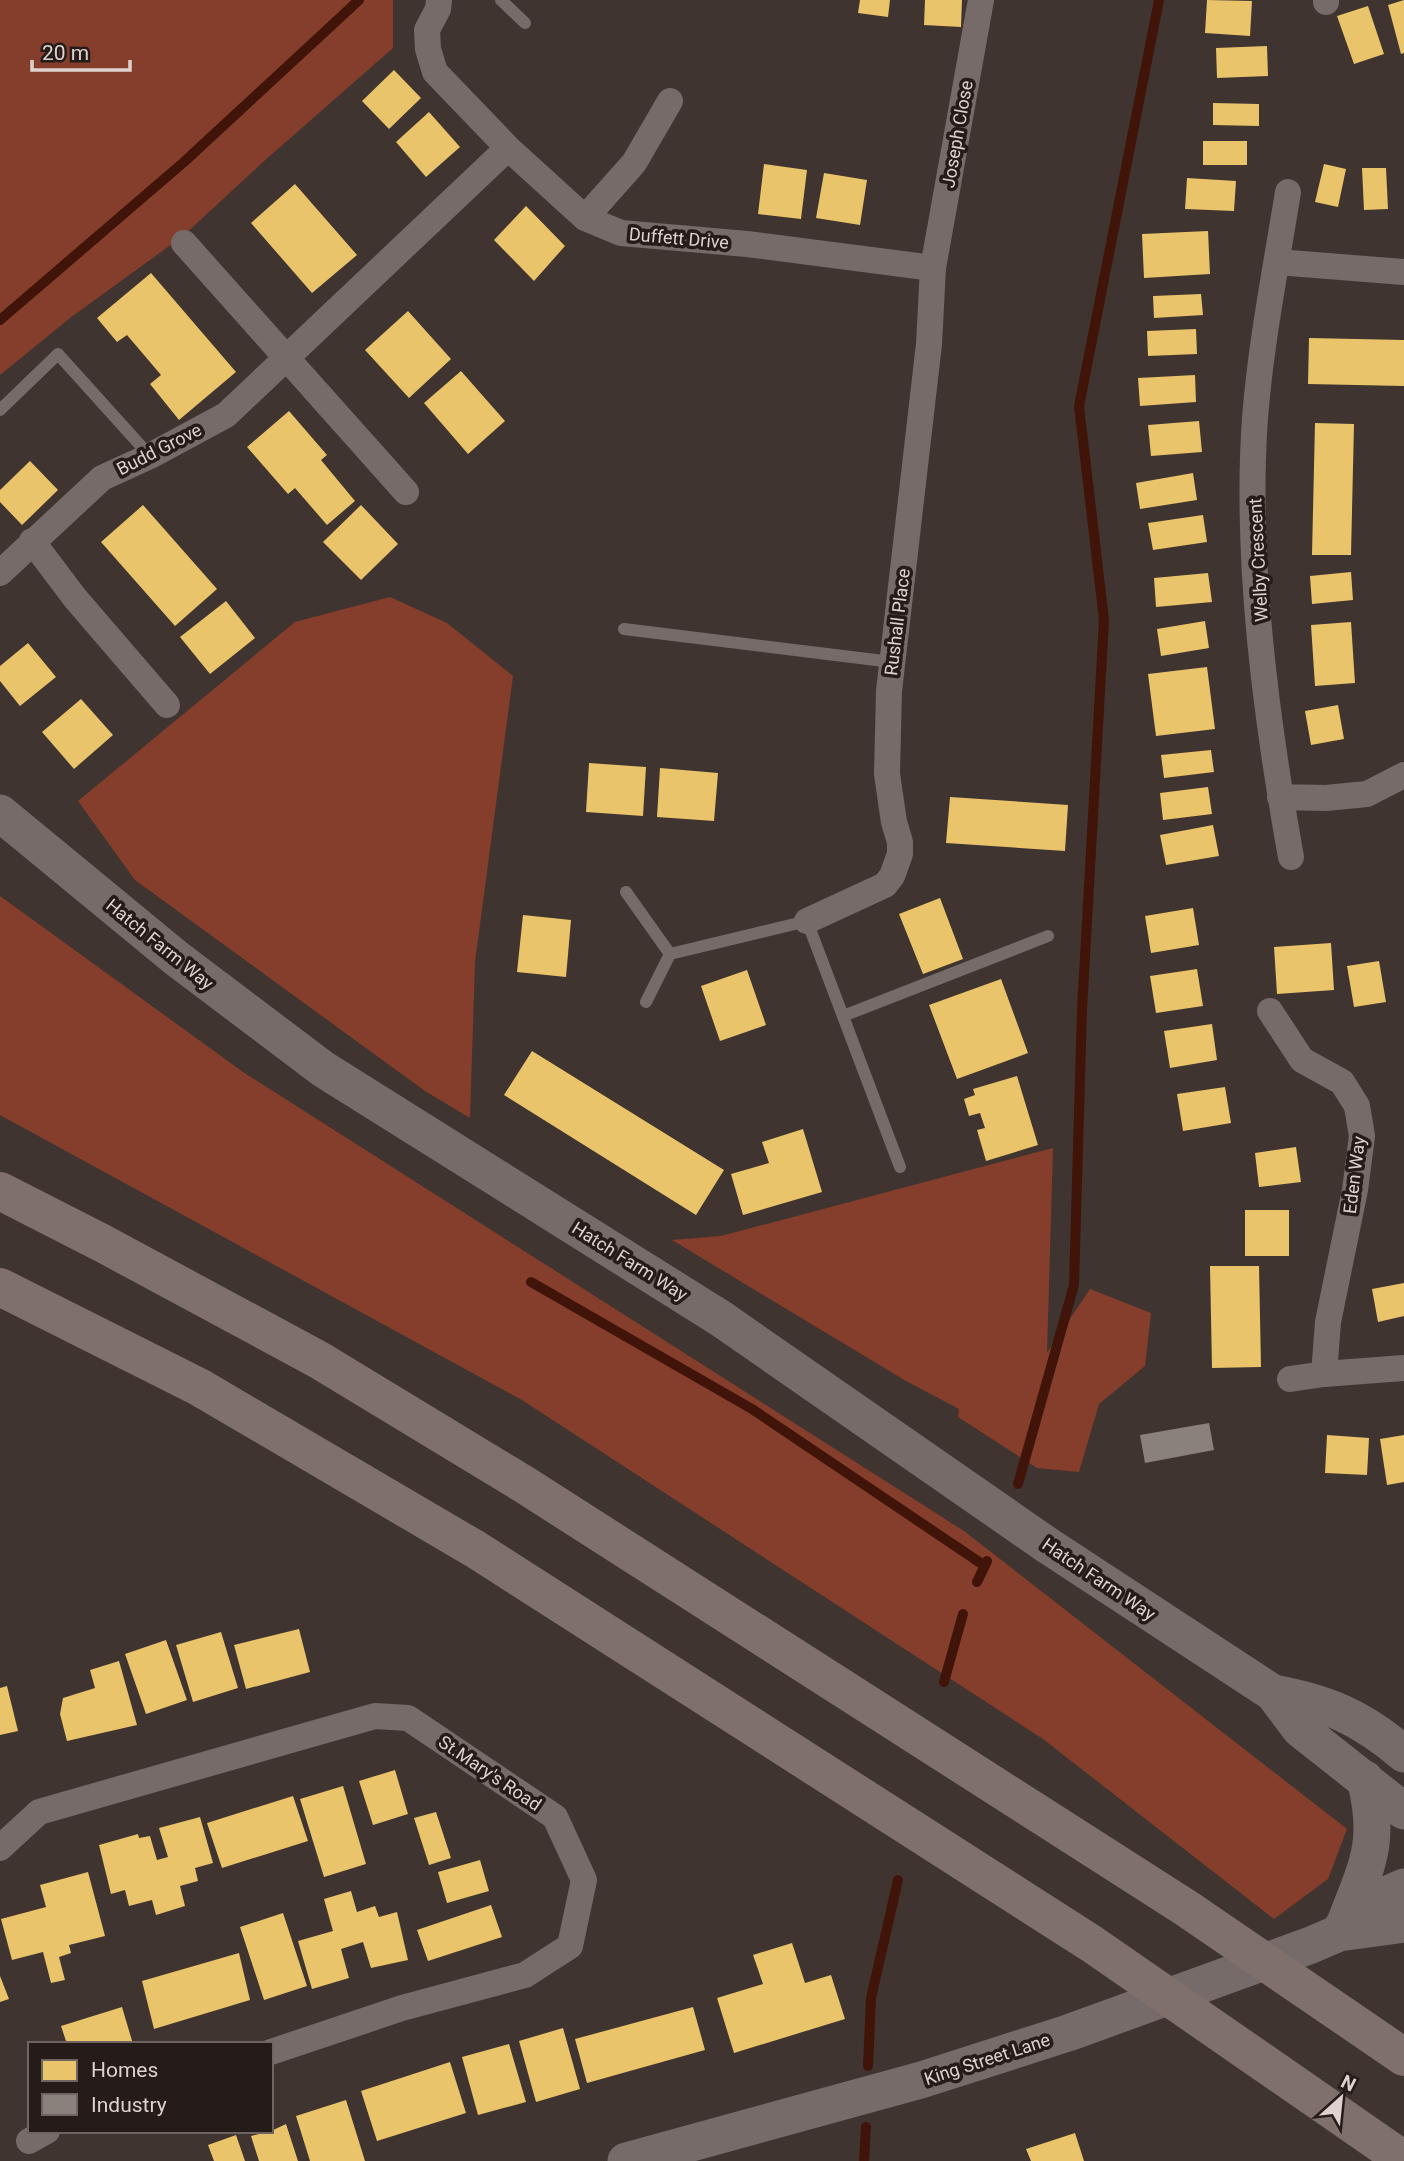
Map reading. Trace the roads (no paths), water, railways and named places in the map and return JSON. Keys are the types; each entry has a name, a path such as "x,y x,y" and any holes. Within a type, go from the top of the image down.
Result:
{"highway":[{"path":"0,1191 102,1243 342,1374 525,1485 1186,1908 1404,2057"},
{"path":"0,1287 199,1387 475,1549 1092,1944 1404,2160"}],"street":[{"name":"Duffett Drive","path":"439,0 438,9 427,30 428,50 435,72 508,148 585,218 621,233 747,244 933,268"},
{"name":"Joseph Close","path":"933,268 981,0"},
{"path":"585,218 634,163 670,101"},
{"name":"Budd Grove","path":"0,573 102,478 150,456 226,415 508,148"},
{"name":"Welby Crescent","path":"1288,192 1264,328 1255,420 1254,543 1264,669 1280,797 1291,857"},
{"path":"184,243 406,492"},
{"path":"1277,262 1404,272"},
{"name":"Rushall Place","path":"807,921 885,885 897,866 900,842 894,822 887,774 888,719 892,662 929,344 933,268"},
{"path":"32,541 75,598 167,705"},
{"path":"1280,797 1326,798 1367,794 1404,775"},
{"name":"Hatch Farm Way","path":"0,813 176,958 323,1069 720,1318 1047,1545 1273,1692 1344,1712 1404,1754"},
{"name":"Eden Way","path":"1270,1011 1302,1060 1342,1082 1357,1106 1362,1136 1355,1190 1328,1322 1324,1374"},
{"path":"1290,1379 1404,1368"},
{"name":"Hatch Farm Way","path":"1273,1692 1300,1729 1404,1811"},
{"name":"St.Mary's Road","path":"0,1848 39,1812 375,1716 408,1718 555,1817 584,1880 570,1947 525,1975 402,2008 273,2051"},
{"path":"1343,1926 1373,1843 1373,1821 1366,1779"},
{"name":"King Street Lane","path":"626,2161 921,2080 1105,2020 1311,1945 1343,1926 1359,1907 1404,1887"},
{"name":"King Street Lane","path":"1343,1926 1404,1924"}],"lane":[{"path":"501,0 525,23"},
{"path":"0,410 58,354 150,456"},
{"path":"624,629 892,662"},
{"path":"626,892 670,954"},
{"path":"646,1002 670,954 807,921 900,1167"},
{"path":"843,1016 1048,936"}],"waterway":[{"path":"0,320 184,162 359,0"},
{"path":"1018,1484 1074,1285 1082,1010 1104,620 1079,406 1159,0"},
{"path":"531,1282 752,1409 985,1566"},
{"path":"977,1582 987,1561"},
{"path":"944,1682 963,1614"},
{"path":"868,2066 871,1998 898,1880"},
{"path":"864,2161 866,2127"}]}
